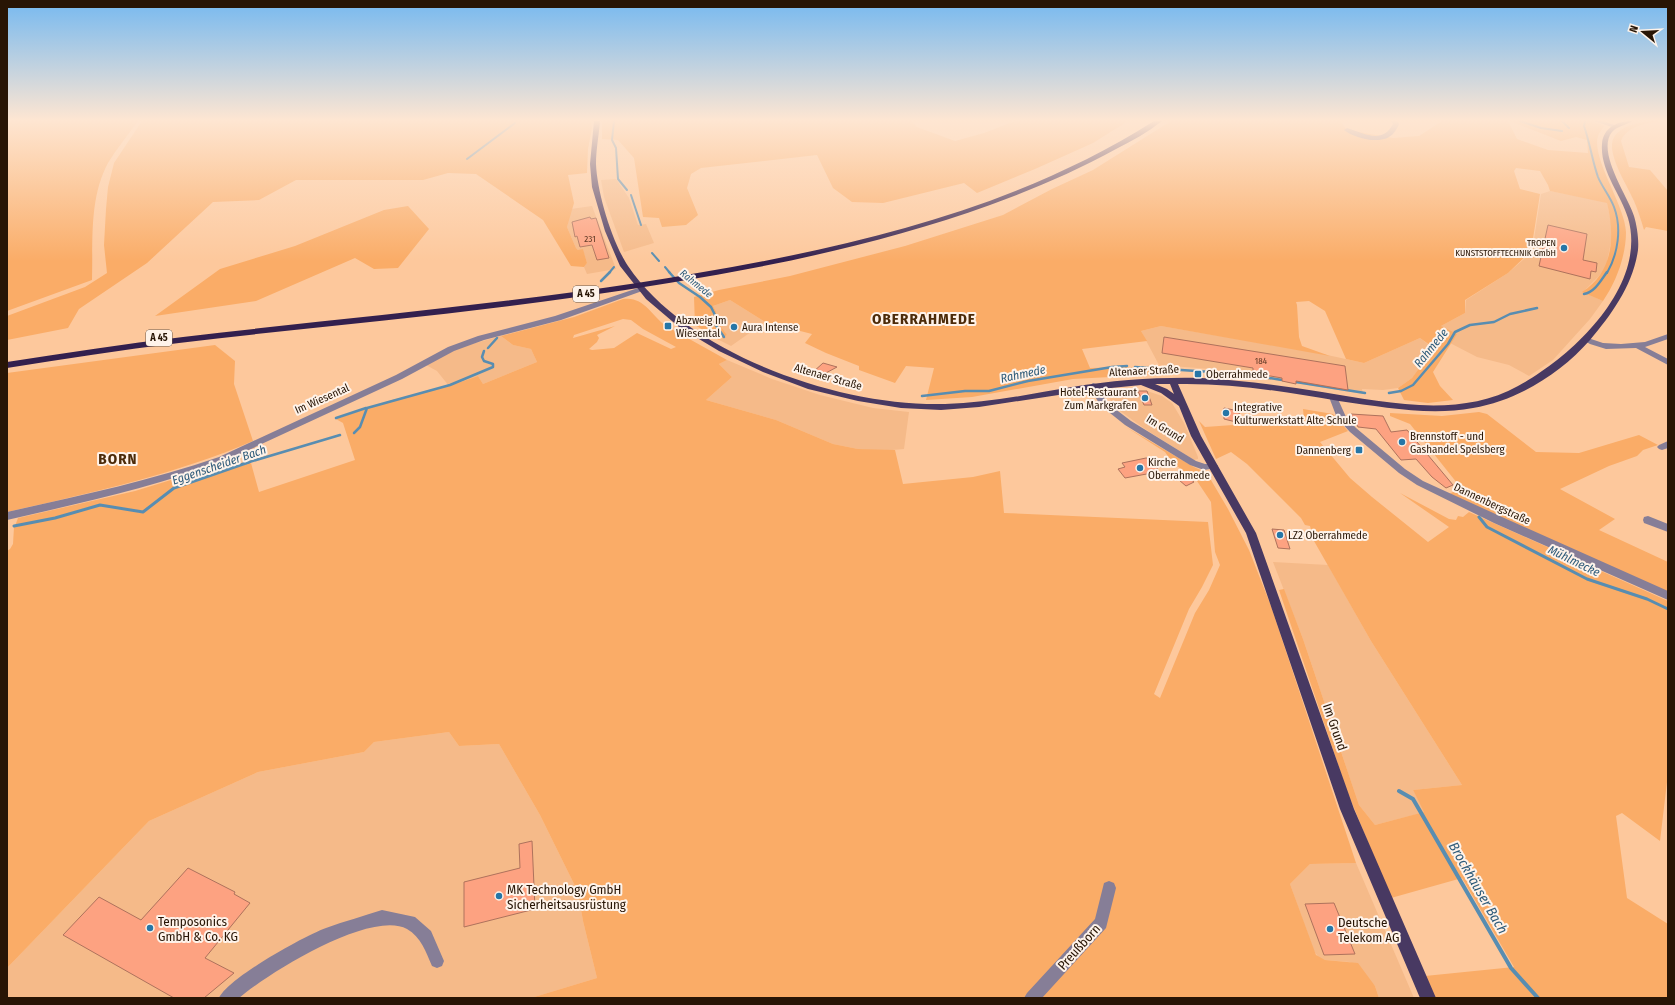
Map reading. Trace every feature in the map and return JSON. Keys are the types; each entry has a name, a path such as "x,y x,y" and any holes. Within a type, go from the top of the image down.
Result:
{"highway":[{"name":"A 45","path":"858,241 1013,191 1066,168"},
{"name":"A 45","path":"7,365 111,349 200,338 575,296 703,275 858,241 975,208 1017,193 1073,168"},
{"name":"A 45","path":"7,360 116,343 310,325"}],"main road":[{"name":"Altenaer Straße","path":"593,168 596,189 612,241 620,259 641,290 675,321 703,340 793,380 875,402 937,407 979,405 1092,386 1141,381 1173,381 1224,382 1374,404 1418,408 1446,408 1484,403 1507,395 1534,381 1564,359 1598,325 1615,301 1625,282 1634,252 1635,240 1633,221 1611,168"},
{"path":"1141,381 1164,391 1182,404"},
{"name":"Im Grund","path":"1173,381 1196,436 1251,533 1347,809 1428,998"}],"street":[{"name":"Im Wiesental","path":"7,516 121,490 216,462 399,377 451,349 481,338 558,318 641,290"},
{"path":"1585,339 1600,345 1612,347 1636,345 1656,341 1668,336"},
{"path":"1636,345 1668,362"},
{"name":"Im Grund","path":"1092,386 1103,403 1128,423 1193,463 1204,466 1213,466"},
{"name":"Dannenbergstraße","path":"1333,397 1342,418 1353,430 1402,471 1420,482 1490,517 1668,596"},
{"path":"1648,520 1668,528"},
{"name":"Preußborn","path":"1032,998 1101,923 1110,888"},
{"path":"227,998 248,980 308,944 327,935 382,917 410,922 426,936 438,961"}],"shaded area":[{"path":"7,168 106,168 98,191 93,220 92,280 7,311"},
{"path":"113,168 587,168 587,173 568,175 574,203 567,227 576,248 578,250 583,249 587,263 584,267 571,266 543,220 476,174 448,173 423,180 296,180 259,200 213,202 147,263 79,309 68,328 7,340 7,316 85,287 107,273 104,245 108,187"},
{"path":"636,168 702,168 691,174 687,188 698,215 686,225 662,227 659,218 643,217"},
{"path":"823,168 1037,168 977,193 964,183 883,203 852,202 833,188"},
{"path":"1096,168 1604,168 1624,221 1626,241 1616,277 1603,301 1582,292 1593,284 1601,274 1610,252 1611,228 1607,203 1550,191 1540,171 1516,168 1514,171 1520,189 1540,194 1531,251 1508,273 1465,300 1465,313 1441,326 1457,334 1433,372 1440,386 1453,400 1428,403 1404,400 1398,388 1412,378 1434,348 1420,338 1364,363 1346,359 1325,311 1309,301 1296,302 1299,337 1302,346 1330,356 1161,326 1141,331 1147,341 1082,349 1090,368 1159,365 1166,374 1073,379 972,397 926,400 934,368 906,366 895,383 859,370 859,366 805,343 812,334 765,322 730,300 713,306 716,311 717,321 727,335 719,340 695,325 694,297 719,290 790,276 905,246 1003,215 1052,189"},
{"path":"1618,168 1650,170 1668,191 1668,231 1646,227 1644,230 1635,204"},
{"path":"616,179 629,198 638,225 646,224 654,243 624,252 604,197 601,180"},
{"path":"1550,191 1607,202 1613,232 1606,267 1583,292 1603,301 1590,319 1553,360 1529,376 1509,365 1477,357 1450,343 1441,326 1465,313 1466,300 1508,273 1532,252 1541,194"},
{"path":"408,206 429,229 398,268 374,269 355,258 256,301 155,316 220,269 295,246 384,210"},
{"path":"592,206 616,269 587,274 584,267 587,263 583,250 578,250 576,248 567,227 571,209"},
{"path":"623,299 636,300 642,303 666,326 727,360 719,364 732,377 706,400 776,420 833,444 858,449 895,450 903,484 973,477 1000,471 1004,513 1208,522 1213,565 1189,609 1154,694 1160,698 1195,613 1209,590 1220,565 1215,552 1211,502 1197,481 1173,463 1165,452 1126,427 1205,472 1228,509 1249,550 1271,606 1356,863 1310,864 1290,884 1316,955 1325,960 1358,963 1375,986 1379,998 531,998 597,978 583,921 578,892 540,815 499,744 459,746 449,732 374,742 364,752 258,772 149,821 7,968 7,551 13,544 14,527 55,518 99,505 143,513 174,489 251,463 259,492 355,460 343,423 336,419 392,400 449,386 478,376 483,384 537,362 531,349 513,345 501,336 574,317","holes":["623,319 631,320 643,329 676,347 671,349 637,333 614,348 589,349 597,342 599,338 597,335 615,326 573,338 574,335"]},
{"path":"730,300 765,322 731,346 719,340 727,335 717,321 716,311 713,306"},
{"path":"1161,326 1318,353 1364,363 1420,338 1434,349 1412,378 1398,388 1383,390 1362,389 1363,394 1282,381 1230,376 1210,369 1159,365 1141,331"},
{"path":"501,336 513,345 531,349 537,362 483,384 478,376 449,386 437,371 426,365 461,347"},
{"path":"215,345 235,361 234,384 253,441 193,464 132,482 7,512 7,373"},
{"path":"727,360 772,379 820,395 873,408 909,412 904,449 880,451 858,449 833,444 776,420 706,400 732,377 719,364"},
{"path":"1147,391 1162,396 1172,403 1184,423 1198,459 1194,460 1145,429 1116,408 1105,392"},
{"path":"1303,409 1333,414 1348,431 1320,442 1350,478 1428,542 1449,527 1400,493 1449,519 1456,520 1458,516 1463,517 1469,512 1668,601 1668,782 1660,841 1622,813 1616,816 1627,898 1668,924 1668,998 1435,998 1425,976 1514,967 1462,878 1391,898 1347,791 1279,590 1284,589 1303,639 1359,805 1375,825 1424,812 1413,790 1462,785 1371,641 1310,534 1312,534 1310,526 1305,525 1301,518 1247,464 1231,452 1216,459 1199,421 1205,427 1304,420"},
{"path":"1479,412 1487,414 1536,452 1579,453 1639,435 1658,445 1643,450 1637,456 1609,466 1560,489 1615,519 1599,530 1668,562 1668,592 1449,494 1461,488 1410,424 1390,416 1390,413 1442,416"},
{"path":"197,472 198,479 173,488 143,511 100,504 55,517 15,526 18,518 135,491"},
{"path":"1273,562 1328,565 1371,641 1462,785 1413,790 1425,812 1375,825 1359,805 1303,639"},
{"path":"449,732 459,746 499,744 540,815 578,892 583,921 597,978 531,998 7,998 7,968 149,821 258,772 364,752 374,742"},
{"path":"1356,863 1414,998 1379,998 1375,986 1350,962 1325,960 1319,958 1314,951 1290,884 1310,864"}],"building":[{"path":"590,217 591,219 596,218 609,258 597,260 592,245 580,247 577,236 575,237 572,222"},
{"name":"TROPEN KUNSTSTOFFTECHNIK GmbH","path":"1548,225 1587,234 1583,260 1597,263 1596,272 1591,271 1590,279 1539,266"},
{"path":"1164,337 1345,366 1348,390 1296,381 1296,384 1282,381 1282,378 1253,373 1253,368 1162,353"},
{"path":"823,363 837,367 824,374 812,373"},
{"name":"Hotel-Restaurant Zum Markgrafen","path":"1138,391 1147,391 1152,405 1144,405"},
{"name":"Integrative Kulturwerkstatt Alte Schule","path":"1224,408 1239,411 1240,423 1224,419"},
{"name":"Brennstoff - und Gashandel Spelsberg","path":"1351,414 1383,416 1391,432 1407,430 1453,485 1446,488 1432,477 1416,459 1401,460 1376,429 1358,427"},
{"name":"Kirche Oberrahmede","path":"1146,458 1156,460 1160,466 1152,473 1125,478 1118,469 1125,467 1122,463"},
{"path":"1180,471 1194,482 1186,486 1172,474"},
{"name":"LZ2 Oberrahmede","path":"1272,529 1284,530 1290,549 1278,548"},
{"name":"MK Technology GmbH Sicherheitsausrüstung","path":"532,841 535,909 464,927 464,882 520,868 519,844"},
{"name":"Temposonics GmbH & Co. KG","path":"188,868 235,892 234,894 250,903 205,958 234,973 204,998 174,998 63,935 99,897 141,920"},
{"name":"Deutsche Telekom AG","path":"1334,903 1355,954 1324,955 1305,904"}],"waterway":[{"name":"Rahmede","path":"617,168 618,179 627,190"},
{"name":"Rahmede","path":"1595,168 1600,181 1612,203 1618,224 1618,241 1614,258 1607,273"},
{"name":"Rahmede","path":"631,195 641,225"},
{"name":"Rahmede","path":"652,253 659,261"},
{"name":"Eggenscheider Bach","path":"609,273 614,267"},
{"name":"Rahmede","path":"665,267 670,273"},
{"name":"Rahmede","path":"669,272 679,283 700,297 711,307 715,315 715,324 724,337"},
{"name":"Rahmede","path":"1584,294 1595,288 1607,272"},
{"name":"Eggenscheider Bach","path":"601,281 609,273"},
{"name":"Rahmede","path":"1389,393 1401,391 1413,385 1448,344 1455,332 1470,325 1494,322 1510,314 1537,308"},
{"name":"Eggenscheider Bach","path":"488,348 497,338"},
{"name":"Eggenscheider Bach","path":"354,433 360,427 367,408 450,385 493,367 493,364 484,361 482,357 484,351"},
{"name":"Rahmede","path":"922,396 965,391 989,391 1028,381 1112,367 1127,366"},
{"name":"Brockhäuser Bach","path":"1135,367 1227,373"},
{"name":"Rahmede","path":"1263,377 1282,380"},
{"name":"Rahmede","path":"1296,382 1365,393"},
{"path":"336,418 366,408"},
{"name":"Eggenscheider Bach","path":"247,463 340,435"},
{"name":"Eggenscheider Bach","path":"14,526 55,518 100,505 143,512 174,488 247,463"},
{"name":"Mühlmecke","path":"1479,517 1487,527 1587,579 1647,599 1668,609"},
{"name":"Brockhäuser Bach","path":"1399,791 1413,799 1511,968 1538,998"}],"place":[{"name":"TROPEN KUNSTSTOFFTECHNIK GmbH","path":"1564,248"},
{"name":"Abzweig Im Wiesental","path":"668,326"},
{"name":"Aura Intense","path":"734,327"},
{"name":"Oberrahmede","path":"1198,374"},
{"name":"Hotel-Restaurant Zum Markgrafen","path":"1145,398"},
{"name":"Integrative Kulturwerkstatt Alte Schule","path":"1226,413"},
{"name":"Brennstoff - und Gashandel Spelsberg","path":"1402,442"},
{"name":"Dannenberg","path":"1359,450"},
{"name":"Kirche Oberrahmede","path":"1140,468"},
{"name":"LZ2 Oberrahmede","path":"1280,535"},
{"name":"MK Technology GmbH Sicherheitsausrüstung","path":"499,896"},
{"name":"Temposonics GmbH & Co. KG","path":"150,928"},
{"name":"Deutsche Telekom AG","path":"1330,929"}],"district":[{"name":"OBERRAHMEDE","path":"924,319"},
{"name":"BORN","path":"118,459"}]}
